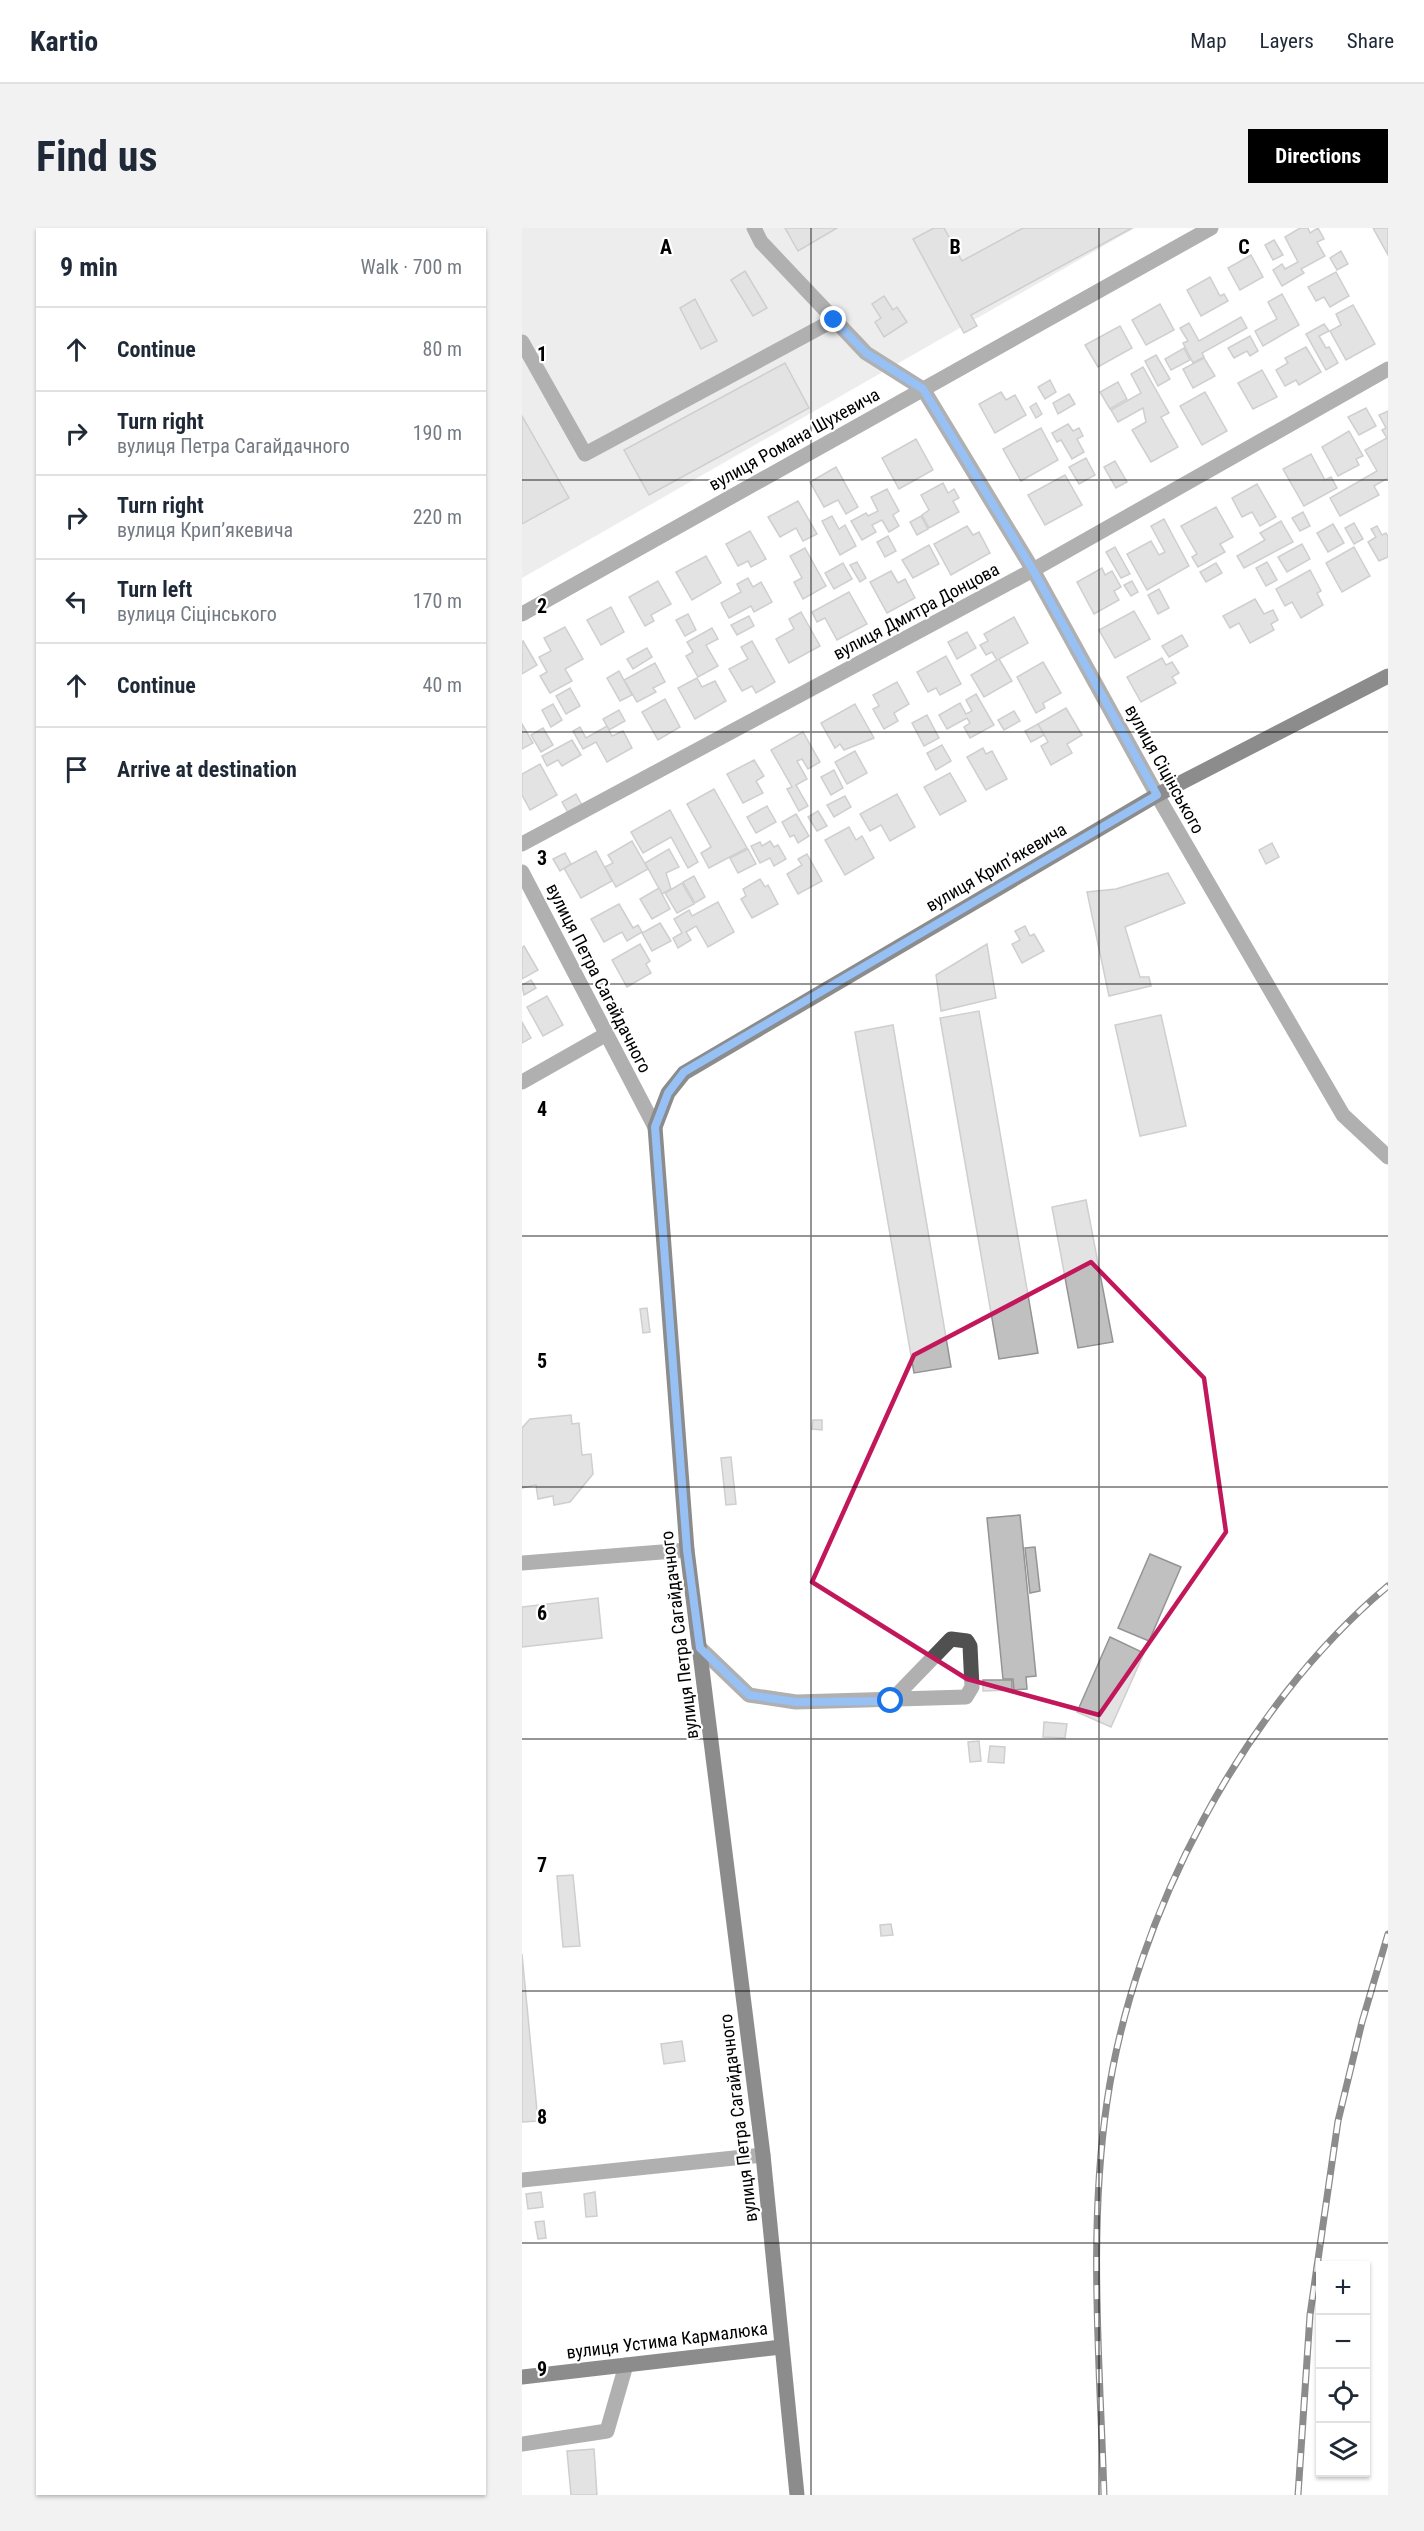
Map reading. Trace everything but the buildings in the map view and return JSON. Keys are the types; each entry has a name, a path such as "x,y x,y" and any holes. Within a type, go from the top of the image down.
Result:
{"main road":[{"name":"вулиця Крипʼякевича","path":"655,1127 668,1093 684,1072 1157,795 1388,676"},
{"name":"вулиця Петра Сагайдачного","path":"655,1127 687,1550 764,2155 797,2495"},
{"name":"вулиця Устима Кармалюка","path":"522,2377 782,2347"}],"street":[{"path":"754,228 761,242 866,353 923,389"},
{"name":"вулиця Романа Шухевича","path":"522,614 1211,228"},
{"path":"522,342 585,454 834,320"},
{"name":"вулиця Дмитра Донцова","path":"522,844 1033,570 1388,369"},
{"name":"вулиця Сіцінського","path":"923,389 1033,570 1157,795 1343,1115 1388,1157"},
{"name":"вулиця Петра Сагайдачного","path":"522,872 655,1127"},
{"path":"522,1082 605,1035"},
{"path":"522,1563 687,1550"},
{"path":"700,1648 749,1695 796,1702 891,1701 966,1697 972,1687 970,1646 967,1641 951,1639 891,1701"},
{"path":"522,2180 764,2155"},
{"path":"522,2444 607,2431 626,2365"}],"highlighted area":[{"path":"1091,1262 1204,1378 1226,1532 1099,1715 967,1679 812,1582 914,1355"}],"shaded area":[{"path":"522,228 1135,228 522,578"}],"railway":[{"path":"1104,2495 1097,2298 1101,2151 1107,2102 1121,2031 1142,1960 1170,1889 1203,1820 1242,1753 1287,1692 1335,1635 1388,1586"},
{"path":"1298,2495 1310,2315 1338,2121 1362,2022 1388,1934"}],"route":[{"path":"834,320 866,353 923,389 1033,570 1157,795 684,1072 668,1093 655,1127 687,1550 700,1648 733,1683 749,1695 796,1702 891,1701"}]}
